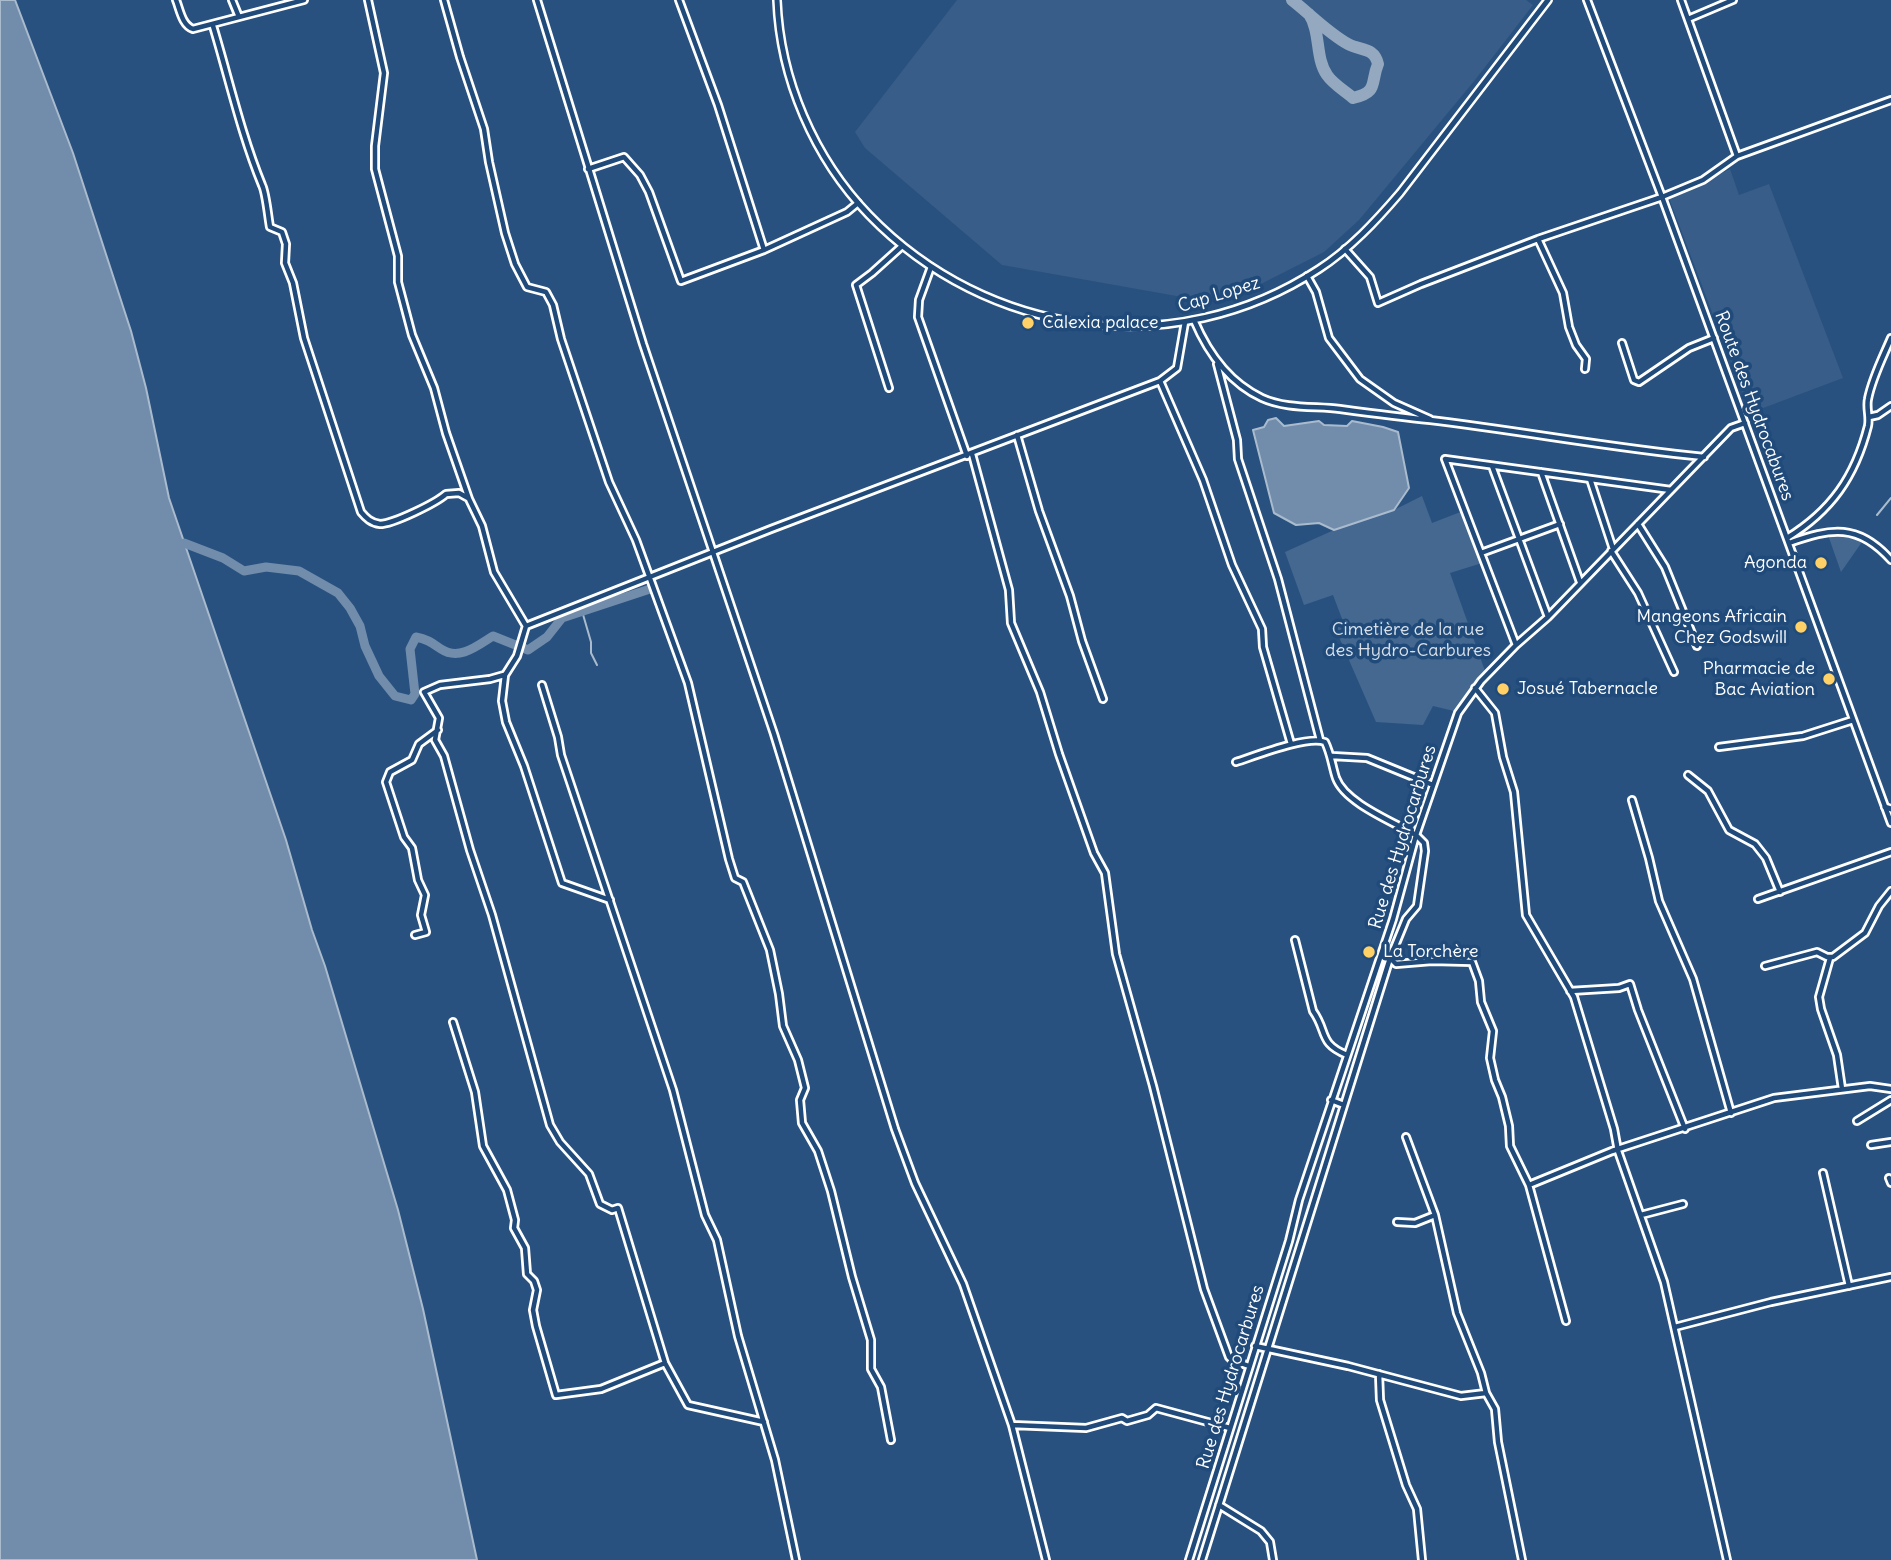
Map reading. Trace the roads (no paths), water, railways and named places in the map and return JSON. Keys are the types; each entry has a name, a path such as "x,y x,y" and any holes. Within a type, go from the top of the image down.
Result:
{"street":[{"path":"176,0 188,28 198,29 286,1 304,0"},
{"path":"232,0 239,17"},
{"path":"368,0 384,73 375,146 377,182 384,198 398,256 398,282 412,335 434,388 446,433 468,499 482,526 495,572 526,626"},
{"path":"444,0 484,129 502,222 515,264 527,287 545,292 553,304 562,339 610,482 651,578 688,683 735,878 743,882 770,950 783,1026 798,1060 805,1088 800,1100 802,1123 818,1151 831,1191 871,1340 871,1369 881,1387 891,1440"},
{"path":"537,0 643,344 774,734 895,1129 915,1183 963,1284 1012,1425 1046,1560"},
{"path":"679,0 718,105 764,250"},
{"name":"Cap Lopez","path":"777,0 782,46 799,105 820,149 858,203 902,246 931,267 980,295 1043,317 1116,326 1157,326 1185,322 1249,304 1307,276 1345,249 1386,209 1548,0"},
{"name":"Route des Hydrocabures","path":"1587,0 1888,808 1891,823"},
{"path":"1681,0 1737,156"},
{"path":"1688,19 1733,0"},
{"path":"213,26 243,133 263,187 271,227 282,232 286,244 285,263 293,283 303,338 361,512 371,522 383,524 437,503 446,494 458,493 468,499"},
{"path":"1475,80 1483,85"},
{"path":"1345,249 1370,277 1378,303 1538,239 1662,197 1703,180 1737,156 1891,100"},
{"path":"588,169 624,158 640,174 649,191 681,281 764,250 847,212 858,203"},
{"path":"1538,239 1563,293 1569,327 1576,345 1586,359 1585,369"},
{"path":"888,388 856,285 902,246"},
{"path":"931,267 919,300 918,317 970,455 1009,590 1012,622 1040,692 1094,853 1105,873 1116,954 1153,1086 1204,1289 1229,1357 1249,1366"},
{"path":"1307,276 1316,292 1329,338 1360,379 1394,403 1433,421"},
{"path":"1194,320 1217,364 1237,440 1238,459 1278,579 1320,740"},
{"path":"610,900 562,883 524,766 506,722 502,701 505,675 517,656 526,626 771,529 1160,381 1177,368 1185,322"},
{"path":"1622,343 1634,380 1639,382 1689,348 1714,338"},
{"path":"1788,541 1837,496 1847,482 1868,424 1867,401 1891,338"},
{"path":"1217,364 1247,389 1264,399 1291,405 1433,421 1620,449 1704,457"},
{"path":"1160,381 1203,480 1232,565 1262,629 1263,647 1291,744"},
{"path":"1869,416 1878,415 1891,406"},
{"name":"Rue des Hydrocarbures","path":"1189,1560 1331,1100 1393,919 1416,835 1458,713 1475,688 1516,645 1548,617 1731,428 1745,423"},
{"path":"1017,435 1039,511 1103,699"},
{"path":"1516,645 1445,459 1672,490"},
{"path":"1492,465 1548,617"},
{"path":"1541,472 1580,582"},
{"path":"1590,479 1612,550 1638,593 1674,672"},
{"path":"1481,553 1560,524"},
{"path":"1638,524 1665,567 1697,646"},
{"path":"1788,541 1819,533 1847,531 1881,548 1891,560"},
{"path":"505,675 440,685 424,692 439,718 435,740 444,756 470,850 492,915 550,1125 560,1142 589,1174 600,1203 612,1210 618,1208 665,1363 688,1405 764,1422"},
{"path":"542,685 561,755 673,1090 705,1215 717,1240 738,1336 778,1472 796,1560"},
{"path":"1475,688 1495,713 1503,757 1514,792 1526,915 1538,939 1557,964 1583,1020 1618,1151 1664,1282 1727,1560"},
{"path":"1719,747 1803,736 1853,720"},
{"path":"415,935 426,932 421,915 425,895 418,880 412,848 404,837 386,782 390,772 412,760 419,744 438,730"},
{"path":"1202,1560 1390,958 1406,919 1417,906 1421,894 1424,843 1416,835 1347,795 1337,779 1332,756 1325,742 1320,740 1291,744 1236,762"},
{"path":"1332,756 1367,758 1433,785"},
{"path":"1688,775 1708,791 1728,830 1755,844 1766,858 1780,892"},
{"path":"1632,800 1650,858 1659,901 1693,979 1731,1113"},
{"path":"1758,899 1891,852"},
{"path":"1842,1089 1837,1055 1819,997 1830,958 1865,933 1891,891"},
{"path":"1295,940 1313,1011 1325,1040 1334,1049 1347,1055"},
{"path":"1765,966 1817,952 1830,958"},
{"path":"1390,958 1396,964 1472,962 1479,981 1481,1002 1493,1031 1490,1058 1505,1107 1510,1146 1530,1185 1566,1321"},
{"path":"1570,991 1619,988 1630,984 1685,1129"},
{"path":"453,1022 475,1092 484,1146 507,1190 515,1220 514,1228 525,1248 527,1274 534,1281 537,1290 533,1310 556,1395 601,1390 665,1363"},
{"path":"1530,1185 1612,1151 1788,1095 1870,1086 1891,1089"},
{"path":"1331,1100 1344,1105"},
{"path":"1857,1121 1891,1100"},
{"path":"1406,1138 1435,1215 1457,1313 1481,1373 1486,1393 1495,1409 1498,1442 1522,1560"},
{"path":"1871,1145 1891,1142"},
{"path":"1823,1173 1849,1286"},
{"path":"1641,1215 1683,1204"},
{"path":"1397,1222 1415,1223 1435,1215"},
{"path":"1675,1327 1891,1277"},
{"path":"1255,1346 1461,1396 1486,1393"},
{"path":"1379,1374 1380,1400 1406,1485 1417,1509 1422,1560"},
{"path":"1012,1425 1087,1428 1148,1415 1156,1408 1230,1428"},
{"path":"1219,1505 1266,1536 1270,1542 1273,1560"}],"waterway":[{"path":"1877,515 1891,498"},
{"path":"184,543 223,558 244,571 266,567 299,571 338,593 360,626 365,646 379,676 395,696 411,700 415,694 410,649 416,637 454,653 468,651 493,636 528,650 547,637 562,618 650,589"},
{"path":"582,611 591,642 591,653 597,665"}],"place":[{"name":"Calexia palace","path":"1028,323"},
{"name":"Agonda","path":"1821,563"},
{"name":"Mangeons Africain Chez Godswill","path":"1801,627"},
{"name":"Pharmacie de Bac Aviation","path":"1829,679"},
{"name":"Josué Tabernacle","path":"1503,689"},
{"name":"La Torchère","path":"1369,952"}],"park label":[{"name":"Cimetière de la rue des Hydro-Carbures","path":"1408,640"}]}
